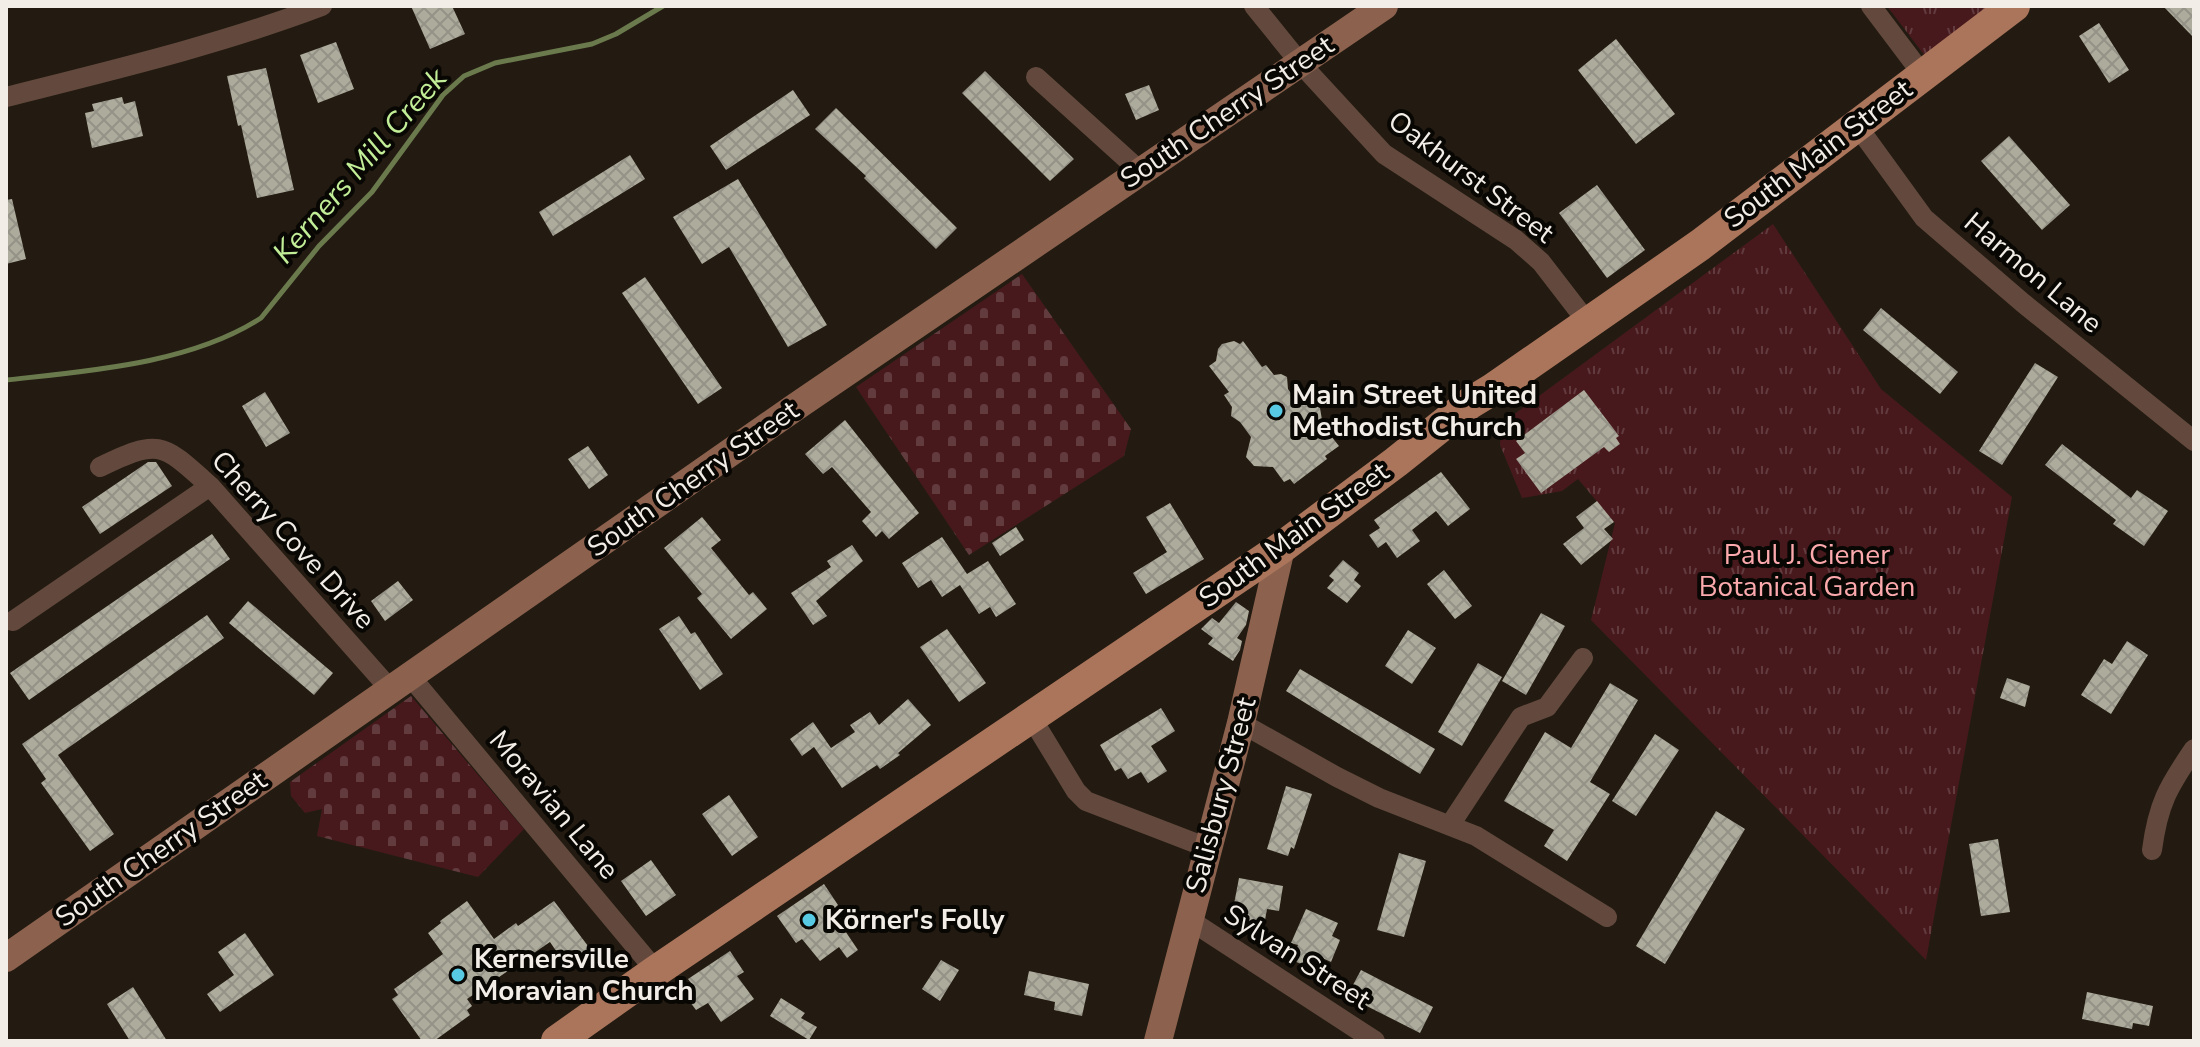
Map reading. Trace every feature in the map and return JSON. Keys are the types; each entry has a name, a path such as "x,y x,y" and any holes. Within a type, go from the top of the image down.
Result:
{"main road":[{"name":"South Cherry Street","path":"6,958 400,682 1384,6"},
{"name":"South Main Street","path":"557,1041 1281,548 1470,403 1700,245 2014,6"},
{"name":"Salisbury Street","path":"1158,1041 1241,723 1281,548"}],"street":[{"path":"6,97 179,54 322,6"},
{"name":"Oakhurst Street","path":"1254,6 1301,64 1384,154 1516,240 1541,262 1588,323"},
{"path":"1871,6 1923,75"},
{"path":"1036,77 1140,171"},
{"name":"Harmon Lane","path":"1858,127 1924,218 2023,303 2194,441"},
{"name":"Cherry Cove Drive","path":"100,467 134,451 158,447 179,459 210,486 400,682"},
{"path":"13,621 210,486"},
{"path":"1450,825 1521,717 1547,707 1583,658"},
{"name":"Moravian Lane","path":"400,682 656,971"},
{"path":"1031,717 1076,791 1086,801 1208,848"},
{"path":"1241,723 1379,798 1476,836 1607,917"},
{"path":"2152,850 2157,815 2168,787 2194,749"},
{"name":"Sylvan Street","path":"1188,919 1375,1041"}],"green space":[{"path":"1887,6 1999,6 1925,56"},
{"name":"Paul J. Ciener Botanical Garden","path":"1773,224 1881,389 2012,497 1926,960 1591,620 1615,523 1578,479 1562,491 1522,498 1500,445 1501,424"},
{"path":"1022,274 1131,429 1124,456 969,555 856,387"},
{"path":"411,696 524,829 478,877 317,836 322,809 305,813 291,796 290,782"}],"building":[{"path":"411,6 452,6 465,34 430,49"},
{"path":"2163,6 2194,6 2194,38"},
{"path":"2099,23 2129,70 2109,83 2079,36"},
{"path":"1616,39 1675,114 1636,144 1578,70"},
{"path":"336,42 354,89 318,103 300,55"},
{"path":"266,68 294,190 257,198 227,76"},
{"path":"985,71 1074,159 1050,181 962,93"},
{"path":"1149,85 1159,110 1136,120 1125,94"},
{"path":"793,90 810,115 726,170 710,146"},
{"path":"122,97 124,104 135,101 143,136 92,148 85,113 94,111 92,104"},
{"path":"836,108 957,228 936,249 864,178 866,176 815,129"},
{"path":"2009,136 2070,205 2042,230 1981,161"},
{"path":"630,155 645,179 553,236 539,212"},
{"path":"738,179 827,325 788,347 729,247 702,264 673,217"},
{"path":"1597,185 1645,250 1607,278 1559,213"},
{"path":"12,199 26,259 6,264 6,200"},
{"path":"645,277 722,388 698,404 622,293"},
{"path":"1881,308 1958,372 1940,394 1863,330"},
{"name":"Main Street United Methodist Church","path":"1234,341 1240,344 1243,341 1262,367 1266,365 1274,375 1287,377 1288,389 1298,403 1309,402 1320,408 1323,426 1339,446 1294,484 1290,479 1284,482 1273,467 1254,466 1246,457 1251,437 1231,416 1232,407 1224,395 1229,392 1209,366 1216,361 1222,344"},
{"path":"2035,363 2058,377 2002,465 1979,451"},
{"path":"1584,390 1619,436 1616,438 1620,444 1609,452 1604,447 1541,493 1516,459 1525,453 1516,441"},
{"path":"265,392 290,433 266,447 242,406"},
{"path":"845,420 919,513 889,539 882,531 876,537 862,521 871,512 832,467 823,474 805,454"},
{"path":"2062,444 2131,498 2137,490 2168,511 2144,546 2113,524 2116,520 2045,465"},
{"path":"588,446 608,475 589,489 568,459"},
{"path":"148,462 156,462 172,486 100,534 82,507"},
{"path":"1441,472 1470,509 1448,526 1436,511 1412,530 1420,541 1397,558 1386,542 1378,548 1369,535 1380,528 1374,520"},
{"path":"1597,501 1614,522 1604,529 1613,539 1581,565 1563,544 1584,528 1576,517"},
{"path":"1170,503 1204,559 1146,594 1133,573 1167,552 1146,517"},
{"path":"702,517 721,540 711,548 749,595 753,592 767,609 731,639 697,598 702,594 664,548"},
{"path":"1016,527 1024,540 1000,556 992,543"},
{"path":"212,534 230,559 29,700 10,673"},
{"path":"942,537 967,574 988,561 1016,604 996,617 990,607 979,614 960,585 942,597 931,580 918,588 902,563"},
{"path":"852,545 863,561 816,601 827,616 813,625 791,593 831,567 827,561"},
{"path":"1343,560 1359,573 1354,580 1361,586 1347,603 1327,588 1334,580 1329,576"},
{"path":"1444,570 1472,606 1455,619 1427,584"},
{"path":"398,581 413,600 385,621 371,601"},
{"path":"248,601 333,673 314,695 229,623"},
{"path":"1236,602 1249,611 1246,625 1237,638 1242,641 1240,650 1233,661 1208,644 1213,638 1201,629 1212,618 1219,623"},
{"path":"1541,613 1565,626 1526,695 1502,681"},
{"path":"207,615 224,638 58,755 114,834 90,851 41,783 46,779 22,744"},
{"path":"679,616 691,634 695,632 723,674 700,690 659,629"},
{"path":"947,629 986,683 959,702 920,647"},
{"path":"1408,630 1436,648 1412,684 1385,666"},
{"path":"2127,641 2148,655 2111,714 2081,695 2104,659 2112,664"},
{"path":"1478,663 1502,677 1462,746 1438,732"},
{"path":"1300,669 1435,749 1420,774 1286,691"},
{"path":"2007,678 2030,686 2025,707 2000,698"},
{"path":"1610,683 1638,700 1590,782 1610,794 1567,861 1544,846 1554,830 1504,801 1545,732 1571,748"},
{"path":"908,699 931,725 898,753 900,755 880,769 877,765 842,788 814,747 802,756 790,739 813,722 831,748 855,732 850,725 870,712 879,725"},
{"path":"1161,708 1175,731 1151,746 1167,771 1148,783 1141,772 1128,779 1121,768 1115,771 1100,745"},
{"path":"1655,734 1679,750 1636,816 1612,801"},
{"path":"1286,786 1312,794 1294,849 1291,847 1288,856 1267,849"},
{"path":"729,795 758,837 732,856 702,814"},
{"path":"1716,811 1745,829 1665,964 1636,946"},
{"path":"1998,839 2010,912 1981,916 1969,844"},
{"path":"1399,853 1426,861 1404,937 1377,930"},
{"path":"651,860 676,895 646,916 621,881"},
{"path":"1239,878 1283,886 1279,911 1267,909 1263,931 1230,925"},
{"name":"Körner's Folly","path":"824,884 842,911 835,916 858,950 847,958 839,947 820,961 802,939 796,943 777,916"},
{"name":"Kernersville Moravian Church","path":"467,901 494,939 554,901 591,950 567,967 550,942 467,999 472,1006 467,1010 470,1015 434,1041 422,1041 392,999 398,995 394,989 443,954 428,933"},
{"path":"1306,909 1338,923 1332,936 1340,940 1331,962 1318,956 1312,969 1292,960 1298,945 1291,943"},
{"path":"245,933 274,975 220,1012 207,994 234,975 218,952"},
{"path":"730,951 744,972 737,976 754,999 721,1022 708,1003 696,1010 684,994 694,987 688,979"},
{"path":"941,960 959,970 940,1001 922,989"},
{"path":"1361,970 1433,1007 1420,1033 1347,996"},
{"path":"1029,971 1089,984 1082,1016 1054,1010 1055,1002 1024,995"},
{"path":"133,987 167,1041 130,1041 107,1004"},
{"path":"2087,992 2153,1006 2149,1026 2133,1023 2132,1029 2082,1019"},
{"path":"781,998 805,1013 801,1018 817,1027 809,1040 770,1016"}],"waterway":[{"name":"Kerners Mill Creek","path":"6,380 138,363 203,346 233,334 261,318 319,246 372,192 443,95 464,76 495,63 592,44 616,34 663,6"}],"place":[{"name":"Main Street United Methodist Church","path":"1276,411"},
{"name":"Körner's Folly","path":"809,920"},
{"name":"Kernersville Moravian Church","path":"458,975"}]}
